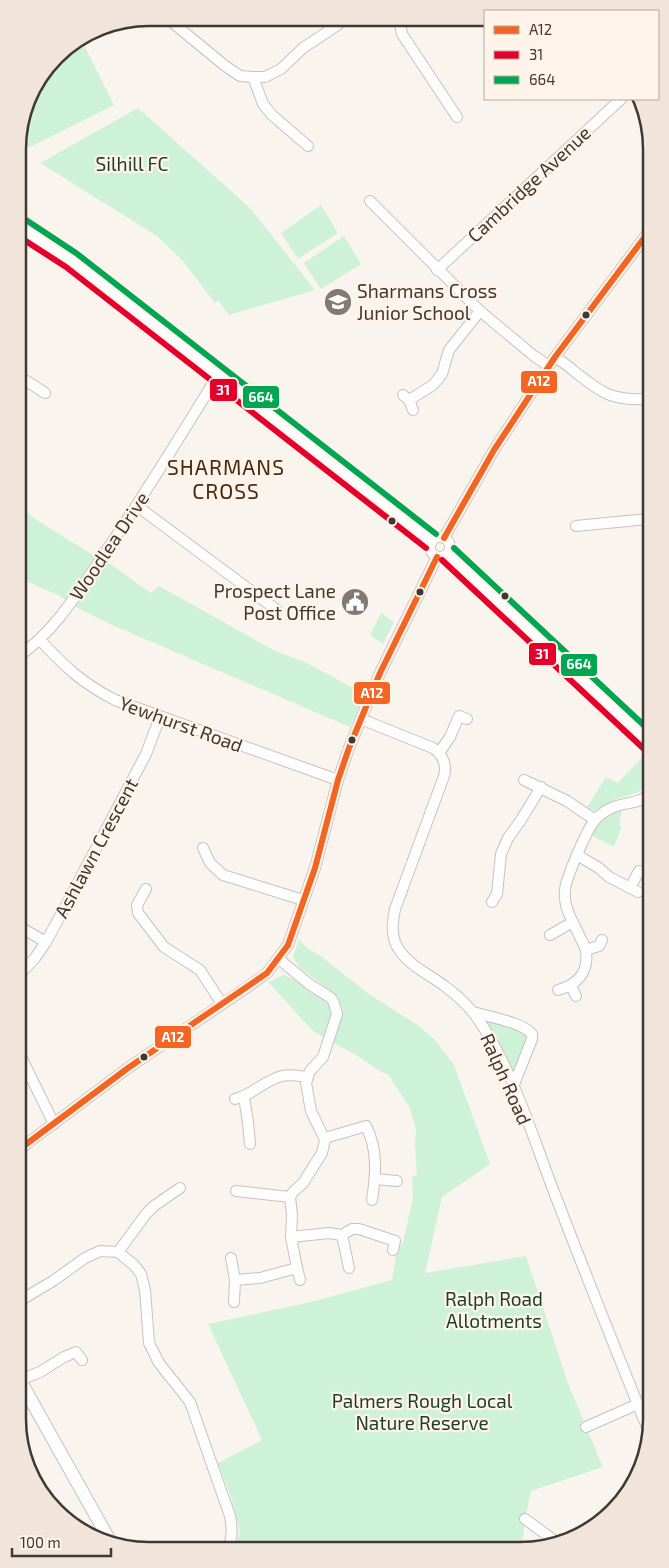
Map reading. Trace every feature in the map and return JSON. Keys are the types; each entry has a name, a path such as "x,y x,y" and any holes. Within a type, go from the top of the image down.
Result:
{"main road":[{"path":"26,1391 106,1533"}],"street":[{"path":"178,27 240,76 265,77 335,26"},
{"path":"400,26 402,34 457,117"},
{"path":"253,77 263,104 272,116 308,146"},
{"name":"Cambridge Avenue","path":"437,270 620,100"},
{"path":"370,201 480,311 534,356 552,362 612,397 630,400 643,399"},
{"path":"27,232 71,260 431,542"},
{"path":"444,538 494,450 552,362 643,241"},
{"path":"408,402 433,385 442,374 449,350 480,311"},
{"name":"Woodlea Drive","path":"27,650 40,640 70,605 137,506 218,375"},
{"path":"27,382 45,393"},
{"path":"137,506 277,610"},
{"path":"576,526 643,520"},
{"path":"437,537 444,538 450,546 448,554 436,557 430,551 431,542 437,537"},
{"path":"448,554 643,736"},
{"path":"26,1144 128,1068 266,973 279,959 288,945 315,868 338,780 360,718 436,557"},
{"name":"Yewhurst Road","path":"40,640 65,667 87,684 115,700 338,780"},
{"path":"360,718 409,737 439,752 450,737 459,716 467,719"},
{"name":"Ashlawn Crescent","path":"26,967 46,942 146,754 160,717"},
{"name":"Ralph Road","path":"439,752 444,761 446,772 395,909 393,933 396,944 405,958 447,988 473,1012 491,1040 513,1087 642,1414"},
{"path":"524,780 567,801 594,820"},
{"path":"491,904 497,894 501,854 508,838 541,787"},
{"path":"558,990 574,991 584,970 586,950 567,909 564,892 566,881 594,820 613,807 642,799"},
{"path":"203,848 210,863 223,875 303,900"},
{"path":"578,855 599,868 609,877 634,890 639,871"},
{"path":"146,890 137,905 138,914 164,947 200,970 222,1004"},
{"path":"550,935 573,922"},
{"path":"26,931 46,942"},
{"path":"586,950 599,946 602,940"},
{"path":"279,959 309,984 331,998 337,1014 323,1057 310,1071 306,1083 311,1111 325,1138 325,1145 303,1183 290,1197 292,1215 291,1237 300,1280"},
{"path":"473,1012 520,1026 532,1034 532,1039 513,1087"},
{"path":"26,1068 54,1124"},
{"path":"250,1144 248,1122 240,1098 280,1076 307,1077"},
{"path":"325,1138 366,1126 370,1134 376,1165 376,1179 372,1200"},
{"path":"376,1179 397,1181"},
{"path":"118,1252 146,1214 180,1188"},
{"path":"240,1195 267,1193 290,1197"},
{"path":"291,1237 329,1233 342,1235 352,1229 359,1229 397,1244"},
{"path":"342,1235 349,1268"},
{"path":"26,1297 85,1258 100,1251 118,1252 134,1265 141,1274 148,1336 153,1353 192,1408 230,1516 231,1542"},
{"path":"231,1258 235,1280 234,1302"},
{"path":"235,1280 260,1278 297,1268"},
{"path":"26,1377 40,1372 64,1357 80,1352"},
{"path":"586,1427 638,1404"},
{"path":"525,1520 551,1538"}],"green space":[{"path":"84,45 114,105 27,149 27,133 30,118 43,88 62,62"},
{"name":"Silhill FC","path":"138,108 250,208 315,290 229,315 218,300 215,303 183,261 157,236 40,163"},
{"path":"321,205 338,233 298,259 281,233"},
{"path":"344,236 361,264 321,289 304,263"},
{"path":"27,512 95,556 66,600 27,581"},
{"path":"106,561 151,593 159,586 275,651 307,663 353,688 373,679 350,727 110,624 74,606"},
{"path":"381,613 394,622 383,644 370,635"},
{"path":"643,757 642,789 616,799 594,811 586,809 606,777 618,783"},
{"path":"622,807 619,825 622,826 614,847 591,835 604,818"},
{"name":"Palmers Rough Local Nature Reserve","path":"299,939 307,948 319,955 369,994 419,1026 434,1039 454,1065 490,1164 442,1197 425,1273 526,1256 569,1386 603,1467 531,1491 522,1542 237,1542 240,1531 230,1494 218,1463 262,1440 208,1324 311,1302 392,1280 397,1249 403,1243 413,1197 412,1176 417,1175 416,1130 410,1108 388,1074 381,1072 353,1053 333,1043 343,1009 337,996 300,968 293,957"},
{"path":"284,975 316,992 328,1005 332,1012 332,1022 325,1038 313,1031 268,982"},
{"path":"483,1019 525,1032 528,1037 512,1076"}],"transit line":[{"name":"664","path":"27,221 76,253 436,534"},
{"name":"A12","path":"444,538 494,450 555,357 643,239"},
{"name":"31","path":"27,242 66,267 426,548"},
{"name":"664","path":"454,548 643,724"},
{"name":"A12","path":"26,1144 128,1068 267,973 288,945 315,868 338,780 349,748 380,673 437,557"},
{"name":"31","path":"442,560 643,748"}],"place":[{"name":"Sharmans Cross Junior School","path":"338,302"},
{"name":"Prospect Lane Post Office","path":"355,602"}],"district":[{"name":"SHARMANS CROSS","path":"226,480"}],"park label":[{"name":"Ralph Road Allotments","path":"494,1310"}]}
